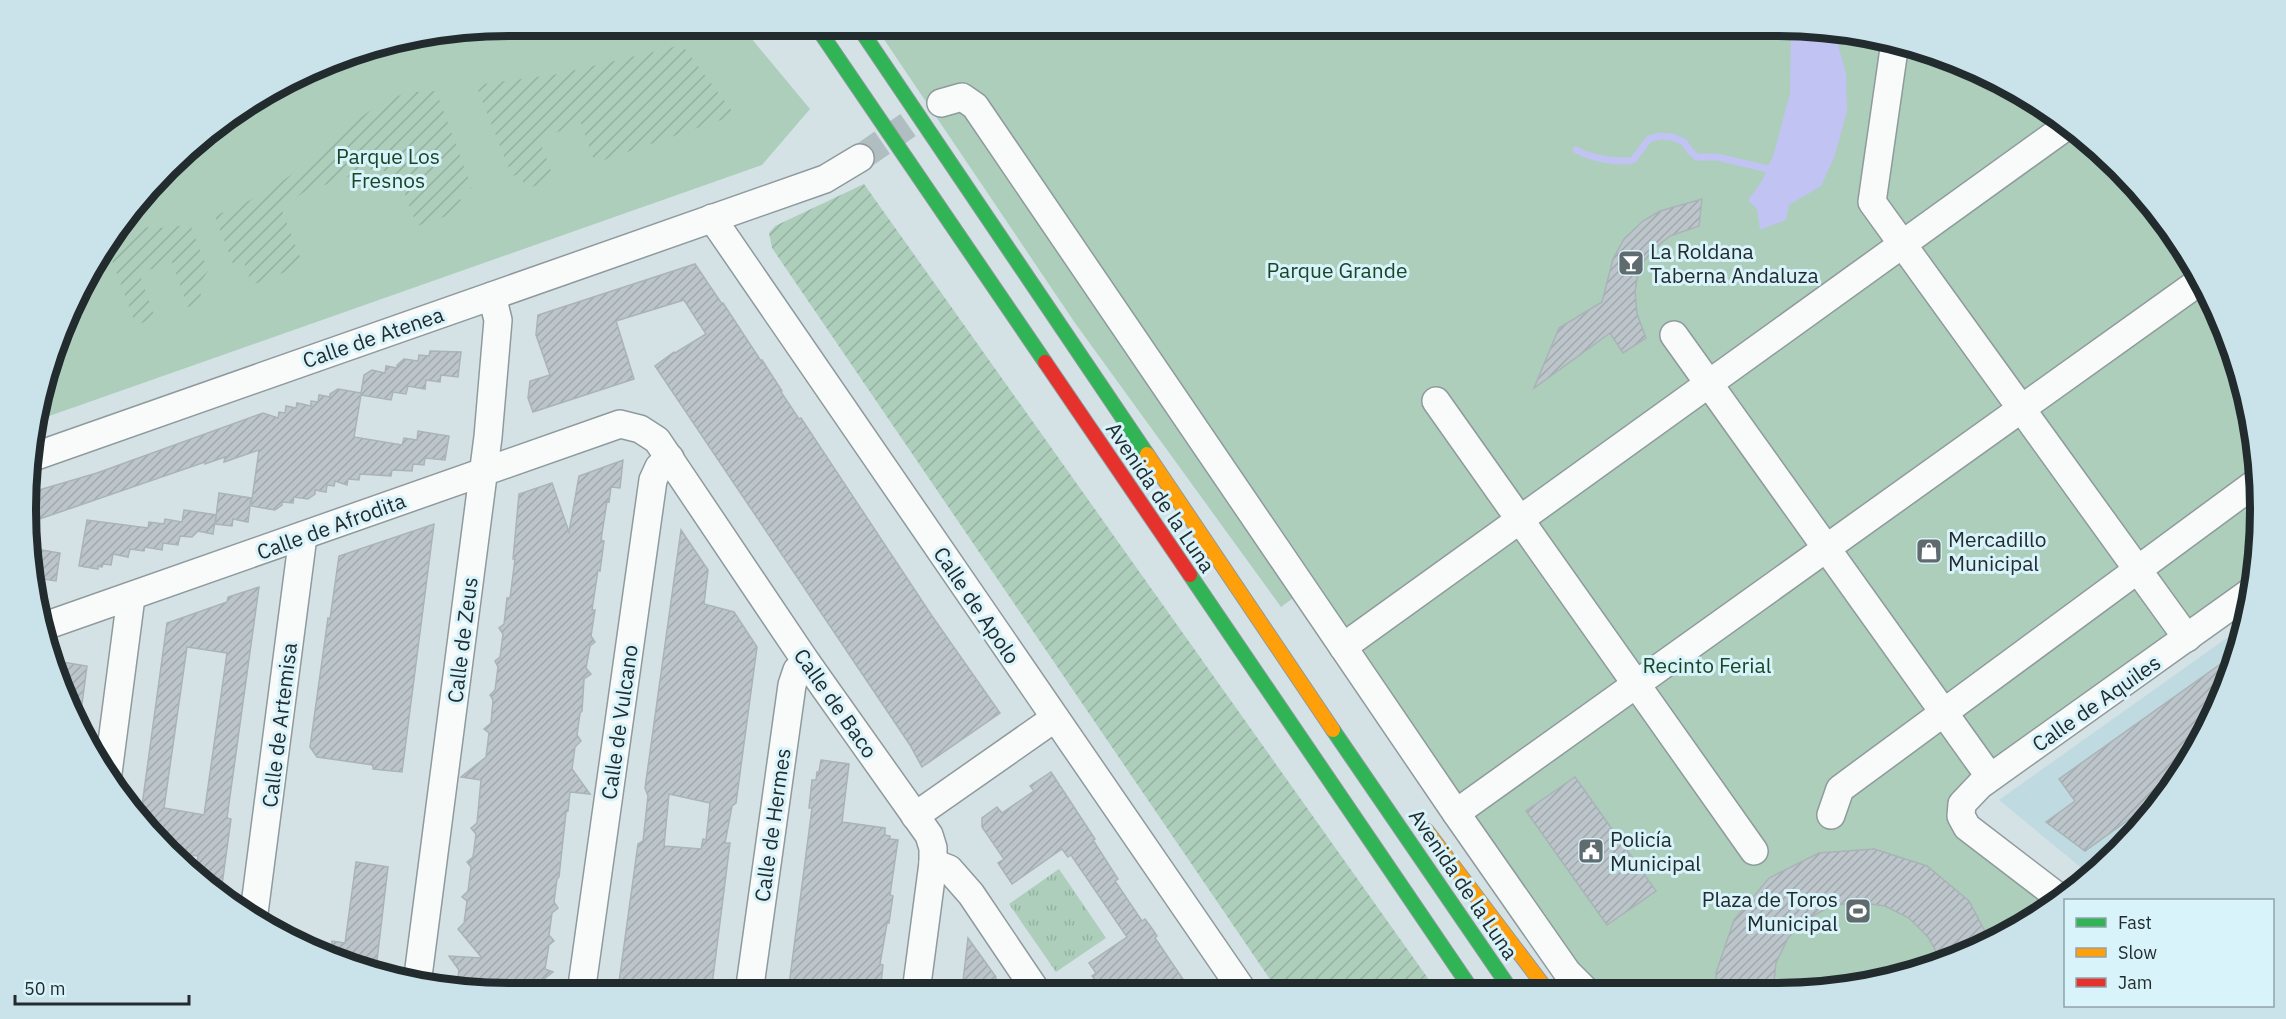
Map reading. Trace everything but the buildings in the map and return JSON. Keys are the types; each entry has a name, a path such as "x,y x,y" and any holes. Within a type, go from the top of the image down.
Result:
{"main road":[{"name":"Avenida de la Luna","path":"823,36 1467,983"},
{"name":"Avenida de la Luna","path":"865,36 1506,983"},
{"path":"1297,677 1381,776"},
{"path":"1269,694 1339,820"},
{"path":"1420,822 1542,983"}],"street":[{"path":"1894,51 1872,202 2187,638"},
{"path":"942,103 962,97 975,106 1456,813 1567,972 1578,983"},
{"path":"1343,647 2061,131"},
{"name":"Calle de Atenea","path":"39,455 825,179 860,158"},
{"name":"Calle de Apolo","path":"712,218 1238,983"},
{"path":"1456,813 2194,286"},
{"name":"Calle de Zeus","path":"418,974 483,472 498,320 492,296"},
{"path":"1674,335 1982,766"},
{"path":"1436,401 1754,851"},
{"name":"Calle de Afrodita","path":"50,624 620,424"},
{"name":"Calle de Baco","path":"620,424 640,429 657,440 807,663 929,835 933,848 933,863 917,983"},
{"name":"Calle de Vulcano","path":"582,983 653,480 659,467 670,458"},
{"path":"1831,815 1840,789 2249,487"},
{"name":"Calle de Artemisa","path":"255,908 303,536"},
{"path":"109,762 131,597"},
{"name":"Calle de Aquiles","path":"2054,893 1967,827 1961,816 1962,804 1980,785 2242,598"},
{"name":"Calle de Hermes","path":"750,983 792,685 797,670 807,663"},
{"path":"915,816 1055,718"},
{"path":"933,863 949,869 970,894 1031,983"}],"shaded area":[{"path":"2234,633 2214,691 2187,746 2170,773 2132,822 2083,870 1999,800"}],"green space":[{"name":"Parque Los Fresnos","path":"749,36 810,109 762,165 45,418 61,357 85,300 116,246 154,197 197,154 246,116 300,85 357,61 417,45 479,37"},
{"name":"Recinto Ferial","path":"882,36 1776,36 1838,40 1899,52 1958,72 1986,85 2013,99 2065,134 2089,154 2132,197 2152,221 2187,273 2214,328 2225,357 2241,417 2249,479 2250,510 2249,540 2242,598 1962,804 2054,893 2013,920 1958,947 1929,958 1869,974 1838,979 1776,983 1580,983 1304,590 1281,607 1075,323"},
{"path":"682,45 735,115 595,163 581,123 539,139 554,179 526,189 520,174 512,176 478,90 484,84 559,74"},
{"path":"436,91 472,188 458,193 464,210 417,226 398,175 374,168 304,192 281,208 303,265 252,285 244,262 233,264 215,216 255,198 283,181 375,107 404,94"},
{"path":"864,184 1431,983 1273,983 772,248 769,233 775,226"},
{"path":"190,224 208,271 202,280 200,302 188,307 172,262 139,273 155,318 136,325 110,255 128,230 140,227 168,228"},
{"path":"1059,869 1106,938 1056,972 1009,904"}],"water":[{"path":"1791,36 1837,40 1846,73 1847,111 1835,155 1821,186 1789,205 1786,220 1760,230 1757,209 1748,200 1762,181 1774,153 1790,93"}],"waterway":[{"path":"1576,150 1604,159 1633,160 1649,139 1660,136 1672,137 1684,142 1697,157 1717,157 1768,169"}],"tunnel":[{"path":"860,158 908,125"}],"traffic: fast":[{"path":"823,36 1045,362"},
{"path":"865,36 1147,454"},
{"path":"1190,575 1467,983"},
{"path":"1333,730 1506,983"}],"traffic: slow":[{"path":"1147,454 1333,730"},
{"path":"1427,831 1542,983"}],"traffic: jam":[{"path":"1045,362 1190,575"}],"place":[{"name":"La Roldana Taberna Andaluza","path":"1631,263"},
{"name":"Mercadillo Municipal","path":"1929,551"},
{"name":"Policía Municipal","path":"1591,851"},
{"name":"Plaza de Toros Municipal","path":"1858,911"}],"park label":[{"name":"Parque Grande","path":"1337,270"}]}
